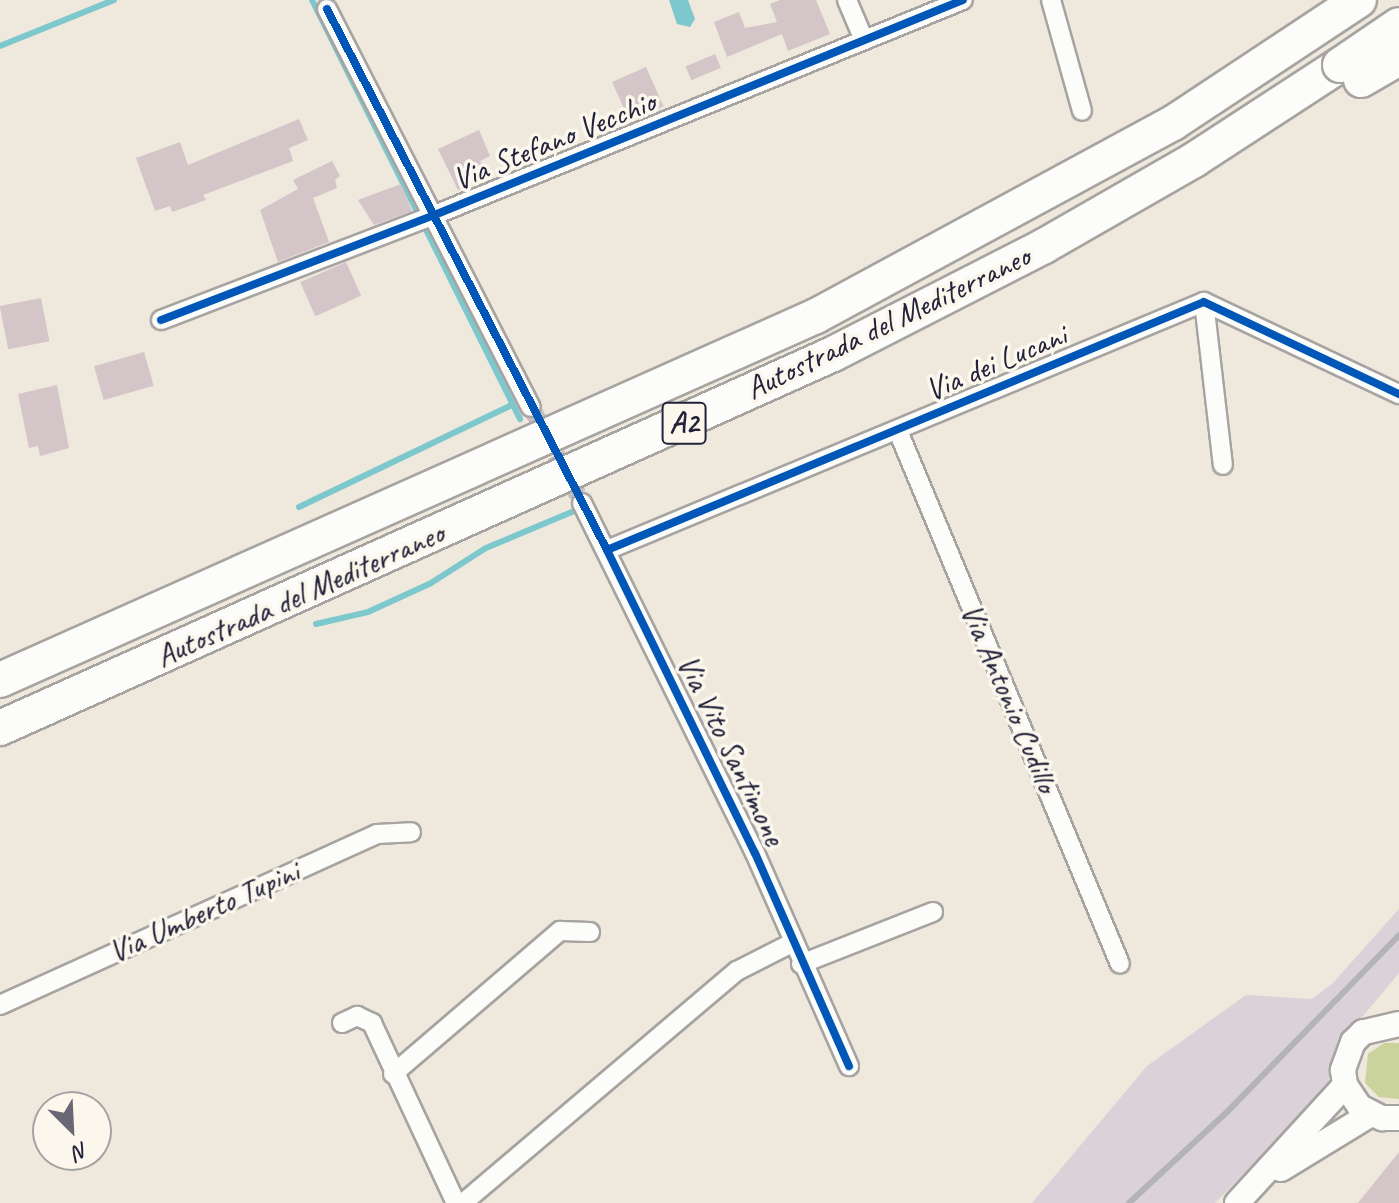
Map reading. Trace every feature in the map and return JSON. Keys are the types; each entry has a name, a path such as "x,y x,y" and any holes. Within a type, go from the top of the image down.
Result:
{"highway":[{"name":"Autostrada del Mediterraneo","path":"0,680 816,316 1173,123 1322,11 1360,0"},
{"name":"Autostrada del Mediterraneo","path":"0,728 833,354 1044,246 1350,72 1399,25"},
{"path":"1350,72 1399,60"}],"street":[{"path":"847,0 864,40"},
{"name":"Via Stefano Vecchio","path":"161,320 432,216 963,0"},
{"path":"1051,0 1082,111"},
{"path":"1360,0 1399,60"},
{"path":"327,9 531,407"},
{"path":"1204,302 1399,394"},
{"path":"1204,302 1223,465"},
{"name":"Via dei Lucani","path":"607,550 1204,302"},
{"name":"Via Antonio Cudillo","path":"898,431 1120,964"},
{"name":"Via Vito Santimone","path":"582,503 755,853 801,964 849,1066"},
{"name":"Via Umberto Tupini","path":"0,1005 377,834 411,832"},
{"path":"801,964 933,912"},
{"path":"393,1074 560,931 590,932"},
{"path":"463,1203 670,1031 737,971 792,943"},
{"path":"342,1023 357,1016 372,1023 393,1074 456,1203"},
{"path":"1244,1195 1391,1118 1345,1085 1343,1070 1353,1042 1377,1025 1399,1024"},
{"path":"1244,1195 1345,1085"}],"shaded area":[{"path":"1399,909 1399,973 1342,1041 1326,1089 1215,1203 1032,1203 1147,1066 1246,995 1312,999 1333,983"}],"green space":[{"path":"1384,1043 1399,1043 1399,1099 1379,1097 1365,1083 1368,1054"}],"water":[{"path":"669,0 688,0 695,19 690,27 677,24"}],"building":[{"path":"780,0 816,0 830,34 788,51 782,34 727,57 714,22 739,12 745,28 777,22 770,4"},
{"path":"715,54 721,68 691,80 686,67"},
{"path":"646,67 663,106 630,121 612,82"},
{"path":"299,119 308,140 289,148 293,161 203,195 206,200 172,212 170,206 155,211 136,158 180,142 188,165"},
{"path":"479,130 490,156 480,161 489,176 458,190 438,149"},
{"path":"332,161 340,176 335,180 337,188 313,198 329,242 278,262 260,210 298,189 293,180"},
{"path":"401,184 412,211 374,225 358,200"},
{"path":"346,262 361,296 315,316 300,282"},
{"path":"41,298 49,341 8,349 0,306"},
{"path":"144,352 154,386 104,400 94,366"},
{"path":"57,385 69,448 40,456 38,446 29,448 18,394"},
{"path":"1399,1152 1399,1203 1358,1203"}],"waterway":[{"path":"0,46 114,0"},
{"path":"312,0 520,419"},
{"path":"299,507 512,405"},
{"path":"316,624 368,612 431,583 486,548 574,511"}],"tunnel":[{"path":"531,407 582,503"}],"railway":[{"path":"1129,1203 1229,1110 1399,935"}],"cycle path":[{"path":"161,320 432,216 963,0"},
{"path":"327,9 607,550 755,853 849,1066"},
{"path":"607,550 1204,302 1399,394"}]}
